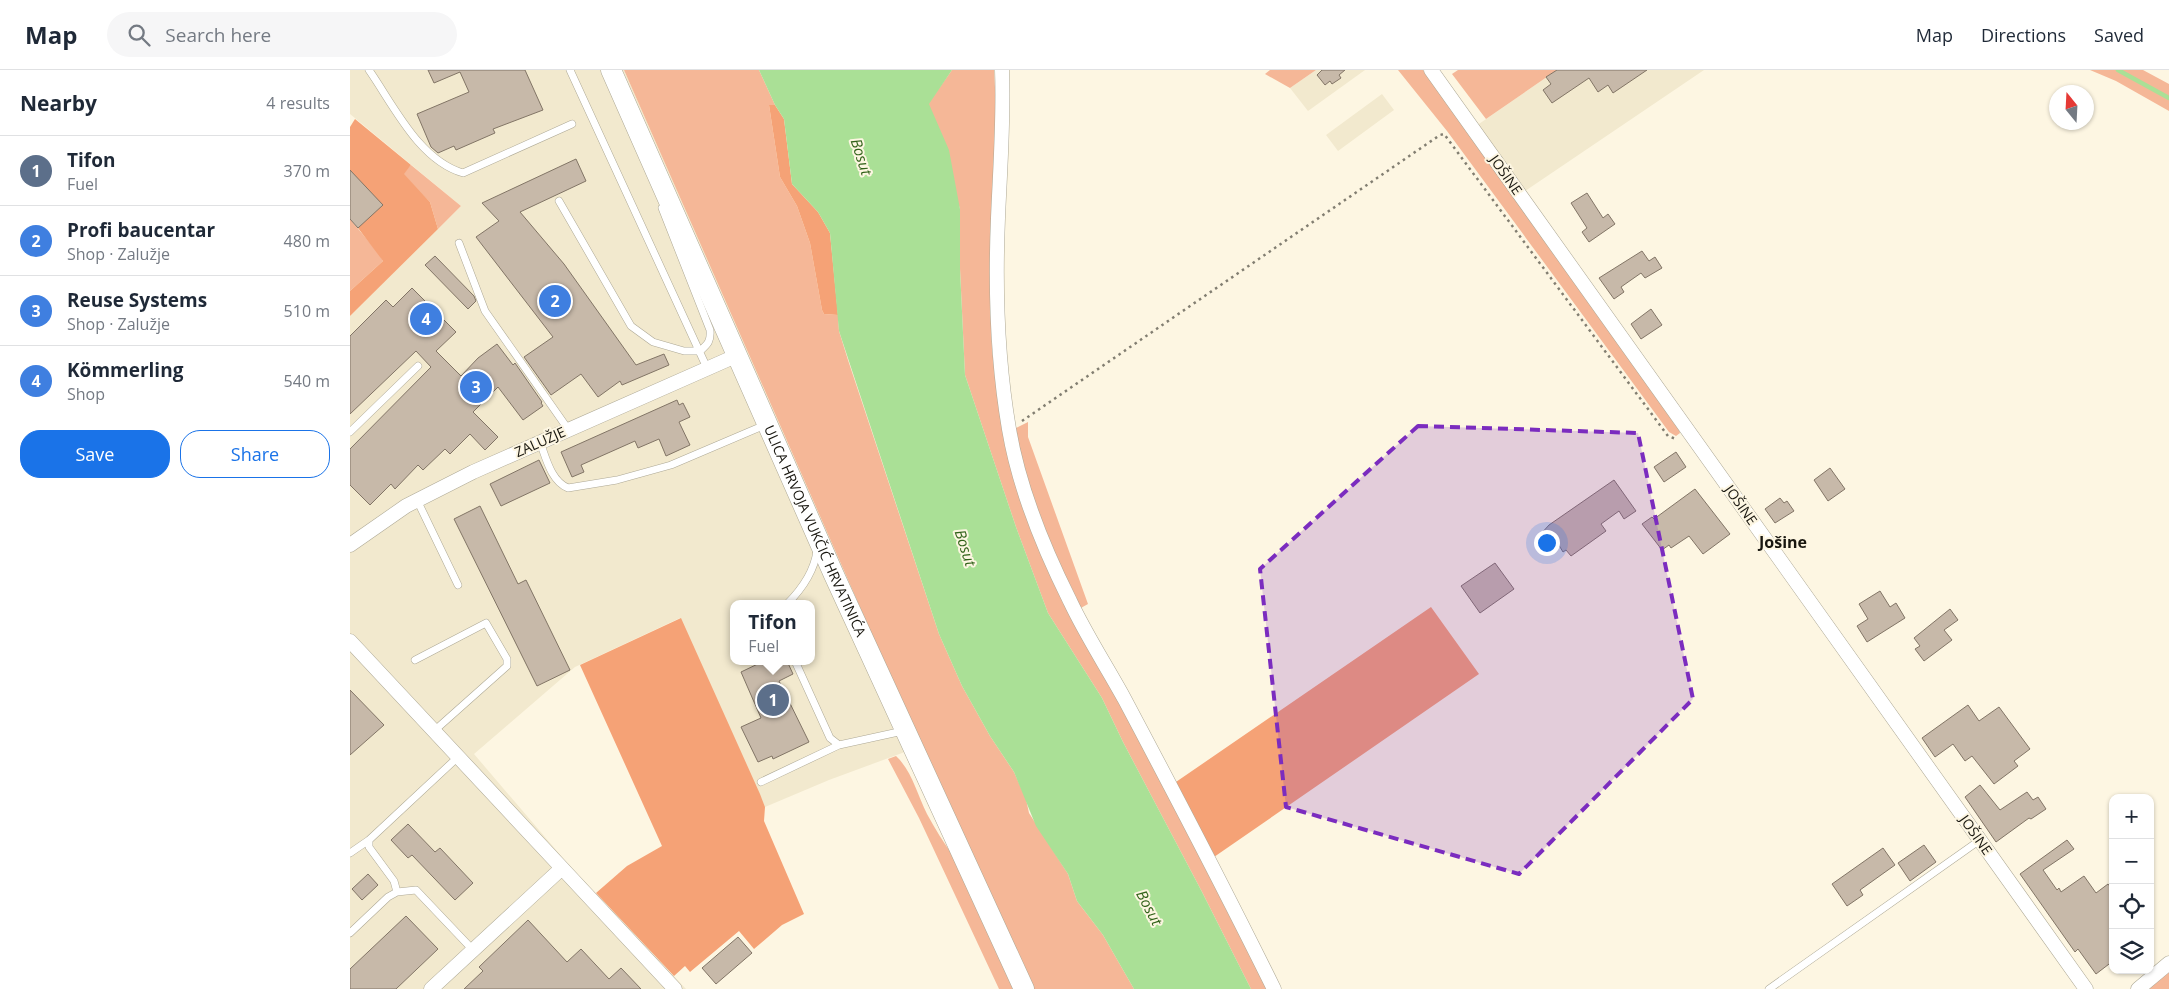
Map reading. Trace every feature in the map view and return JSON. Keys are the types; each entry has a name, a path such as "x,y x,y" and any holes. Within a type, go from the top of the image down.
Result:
{"main road":[{"name":"ULICA HRVOJA VUKČIĆ HRVATINIĆA","path":"611,70 904,731 1024,989"}],"street":[{"path":"1002,70 1003,99 998,221 997,317 1001,372 1009,427 1020,475 1033,515 1070,601 1124,698 1274,989"},
{"name":"JOŠINE","path":"1431,70 2086,989"},
{"name":"ZALUŽJE","path":"350,545 417,500 473,472 738,354"},
{"path":"350,641 675,989"},
{"path":"431,989 562,868"},
{"path":"2138,989 2169,963"}],"lane":[{"path":"369,70 425,152 444,166 463,173 572,124"},
{"path":"570,70 708,368"},
{"path":"559,201 630,326 653,342 684,351 700,351 709,344 711,339 710,330 659,198 662,184"},
{"path":"459,243 485,311 568,429"},
{"path":"350,432 418,366"},
{"path":"540,442 554,475 561,485 568,488 617,480 671,465 768,424"},
{"path":"417,500 458,585"},
{"path":"792,600 796,596 815,564 819,541"},
{"path":"415,660 486,623 507,659 507,666 434,731"},
{"path":"797,665 830,738 839,745"},
{"path":"761,782 839,745 904,731"},
{"path":"350,853 369,840 458,757"},
{"path":"369,840 369,847 394,881 396,892"},
{"path":"1769,989 1980,840"},
{"path":"350,933 388,897 396,892 416,890 473,950"}],"path":[{"path":"1009,427 1023,420 1444,134 1668,436 1681,441 1690,434"}],"highlighted area":[{"path":"1418,426 1638,433 1693,699 1519,874 1286,807 1260,569"}],"shaded area":[{"path":"350,70 624,70 921,746 829,780 765,807 680,618 575,667 474,754 568,864 686,989 350,989 350,316 461,206 350,114"},
{"path":"624,70 759,70 775,105 769,105 780,177 797,206 810,243 822,310 824,314 838,315 839,331 848,360 939,634 962,686 990,736 1014,772 1026,799 1029,813 1068,874 1077,901 1103,935 1134,989 1031,989 921,746"},
{"path":"952,70 994,70 997,123 990,294 992,349 1001,419 1073,617 1169,796 1268,989 1251,989 1102,698 1048,613 1016,527 965,375 960,269 960,209 928,104"},
{"path":"1270,70 1316,70 1290,88 1265,74"},
{"path":"1316,70 1365,70 1308,111 1290,88"},
{"path":"1398,70 1423,70 1680,433 1676,436 1669,432 1447,131"},
{"path":"1458,70 1557,70 1486,119 1452,74"},
{"path":"1557,70 1704,70 1522,193 1476,126"},
{"path":"2090,70 2143,70 2169,84 2169,111 2116,81"},
{"path":"1382,94 1394,110 1338,151 1326,135"},
{"path":"769,105 775,105 784,119 792,184 818,212 830,233 838,315 824,314 822,310 810,243 797,206 780,177"},
{"path":"355,119 411,165 404,174 430,202 438,229 350,316 350,291 383,261 358,228 350,180 350,127"},
{"path":"411,165 461,206 438,229 430,202 403,174"},
{"path":"350,219 383,261 350,291"},
{"path":"1028,422 1028,437 1088,604 1079,609 1051,550 1030,493 1014,429"},
{"path":"1431,607 1479,674 1214,857 1173,784"},
{"path":"681,618 760,794 765,807 764,821 804,914 782,925 754,949 739,931 690,972 685,966 674,976 596,893 627,866 662,846 580,665"},
{"path":"896,756 902,762 914,783 927,814 954,857 1015,989 999,989 919,818 888,759"},
{"path":"2169,968 2169,989 2145,989"}],"water":[{"name":"Bosut","path":"759,70 952,70 929,104 949,150 960,209 960,269 965,375 1016,527 1048,613 1102,698 1251,989 1134,989 1103,935 1077,901 1068,874 1036,826 1014,772 990,736 962,686 939,634 839,331 830,233 818,212 792,184 784,119 775,105"}],"building":[{"path":"428,70 525,70 543,110 493,129 495,133 456,150 454,146 438,153 431,147 417,114 469,92 460,72 434,83"},
{"path":"1322,70 1345,70 1339,75 1341,78 1332,84 1330,81 1325,85 1317,75"},
{"path":"1557,70 1647,70 1613,93 1608,85 1598,92 1589,78 1552,103 1543,90 1551,84 1546,77"},
{"path":"576,159 586,181 520,212 564,264 636,365 664,354 669,365 622,385 620,381 598,397 581,374 551,395 524,357 553,337 476,237 499,221 482,203"},
{"path":"350,170 383,205 358,228 350,219"},
{"path":"1587,193 1603,218 1608,214 1615,224 1589,242 1582,232 1587,228 1571,203"},
{"path":"1642,251 1649,261 1655,257 1662,268 1645,278 1641,273 1621,287 1624,292 1614,299 1599,278"},
{"path":"435,256 474,296 476,301 468,309 425,265"},
{"path":"412,288 456,332 436,351 461,376 478,358 497,344 513,365 515,363 543,406 523,420 498,387 473,412 498,437 485,450 470,434 450,454 445,449 423,470 418,465 395,489 391,484 370,505 350,485 350,449 431,367 416,351 350,414 350,336 386,300 393,307"},
{"path":"1651,309 1662,325 1641,339 1631,324"},
{"path":"677,400 679,405 683,403 690,417 679,422 690,445 666,456 659,439 638,448 635,441 581,465 584,472 572,477 561,452"},
{"path":"1676,452 1686,467 1664,482 1654,467"},
{"path":"539,460 550,483 501,506 490,484"},
{"path":"1830,468 1845,489 1828,501 1814,480"},
{"path":"1614,480 1636,511 1624,519 1619,511 1601,524 1606,531 1571,556 1566,550 1563,552 1557,542 1544,544 1541,542 1539,536 1549,525"},
{"path":"1695,489 1730,534 1703,554 1689,536 1671,548 1669,545 1662,550 1642,524 1652,517 1654,519"},
{"path":"1780,498 1784,503 1787,501 1794,511 1775,523 1765,509"},
{"path":"480,506 518,584 526,580 570,670 537,686 454,519"},
{"path":"1495,563 1514,589 1480,613 1461,586"},
{"path":"1880,591 1890,607 1896,603 1905,618 1867,642 1857,626 1868,619 1859,604"},
{"path":"1950,609 1958,620 1944,630 1952,640 1924,661 1915,649 1920,646 1914,638"},
{"path":"756,665 789,665 793,674 779,681 809,742 773,759 772,756 758,762 741,727 761,718 741,672"},
{"path":"350,690 384,725 350,755"},
{"path":"1968,705 1979,721 1999,707 2030,749 2014,761 2018,766 1994,784 1972,756 1965,761 1953,744 1935,757 1922,738"},
{"path":"1980,785 2000,810 2027,792 2033,800 2038,797 2046,809 2031,819 2029,818 1996,842 1965,797"},
{"path":"408,824 435,852 440,848 473,883 455,900 412,855 408,858 391,840"},
{"path":"2067,840 2074,849 2043,870 2057,890 2059,888 2061,892 2084,876 2096,893 2108,884 2109,885 2109,964 2096,974 2078,949 2075,952 2020,874"},
{"path":"1924,845 1936,862 1910,881 1898,863"},
{"path":"1883,848 1895,865 1860,890 1863,895 1847,906 1832,884"},
{"path":"368,874 378,885 362,900 352,889"},
{"path":"406,916 438,949 396,989 350,989 350,969"},
{"path":"528,920 567,962 581,949 609,979 621,968 641,989 464,989 483,971 479,967"},
{"path":"738,937 752,953 716,984 702,968"}],"waterway":[{"path":"2118,70 2169,98"}],"place":[{"name":"Profi baucentar","path":"555,301"},
{"name":"Kömmerling","path":"426,319"},
{"name":"Reuse Systems","path":"476,387"},
{"name":"Tifon","path":"773,700"}],"district":[{"name":"Jošine","path":"1783,542"}]}
